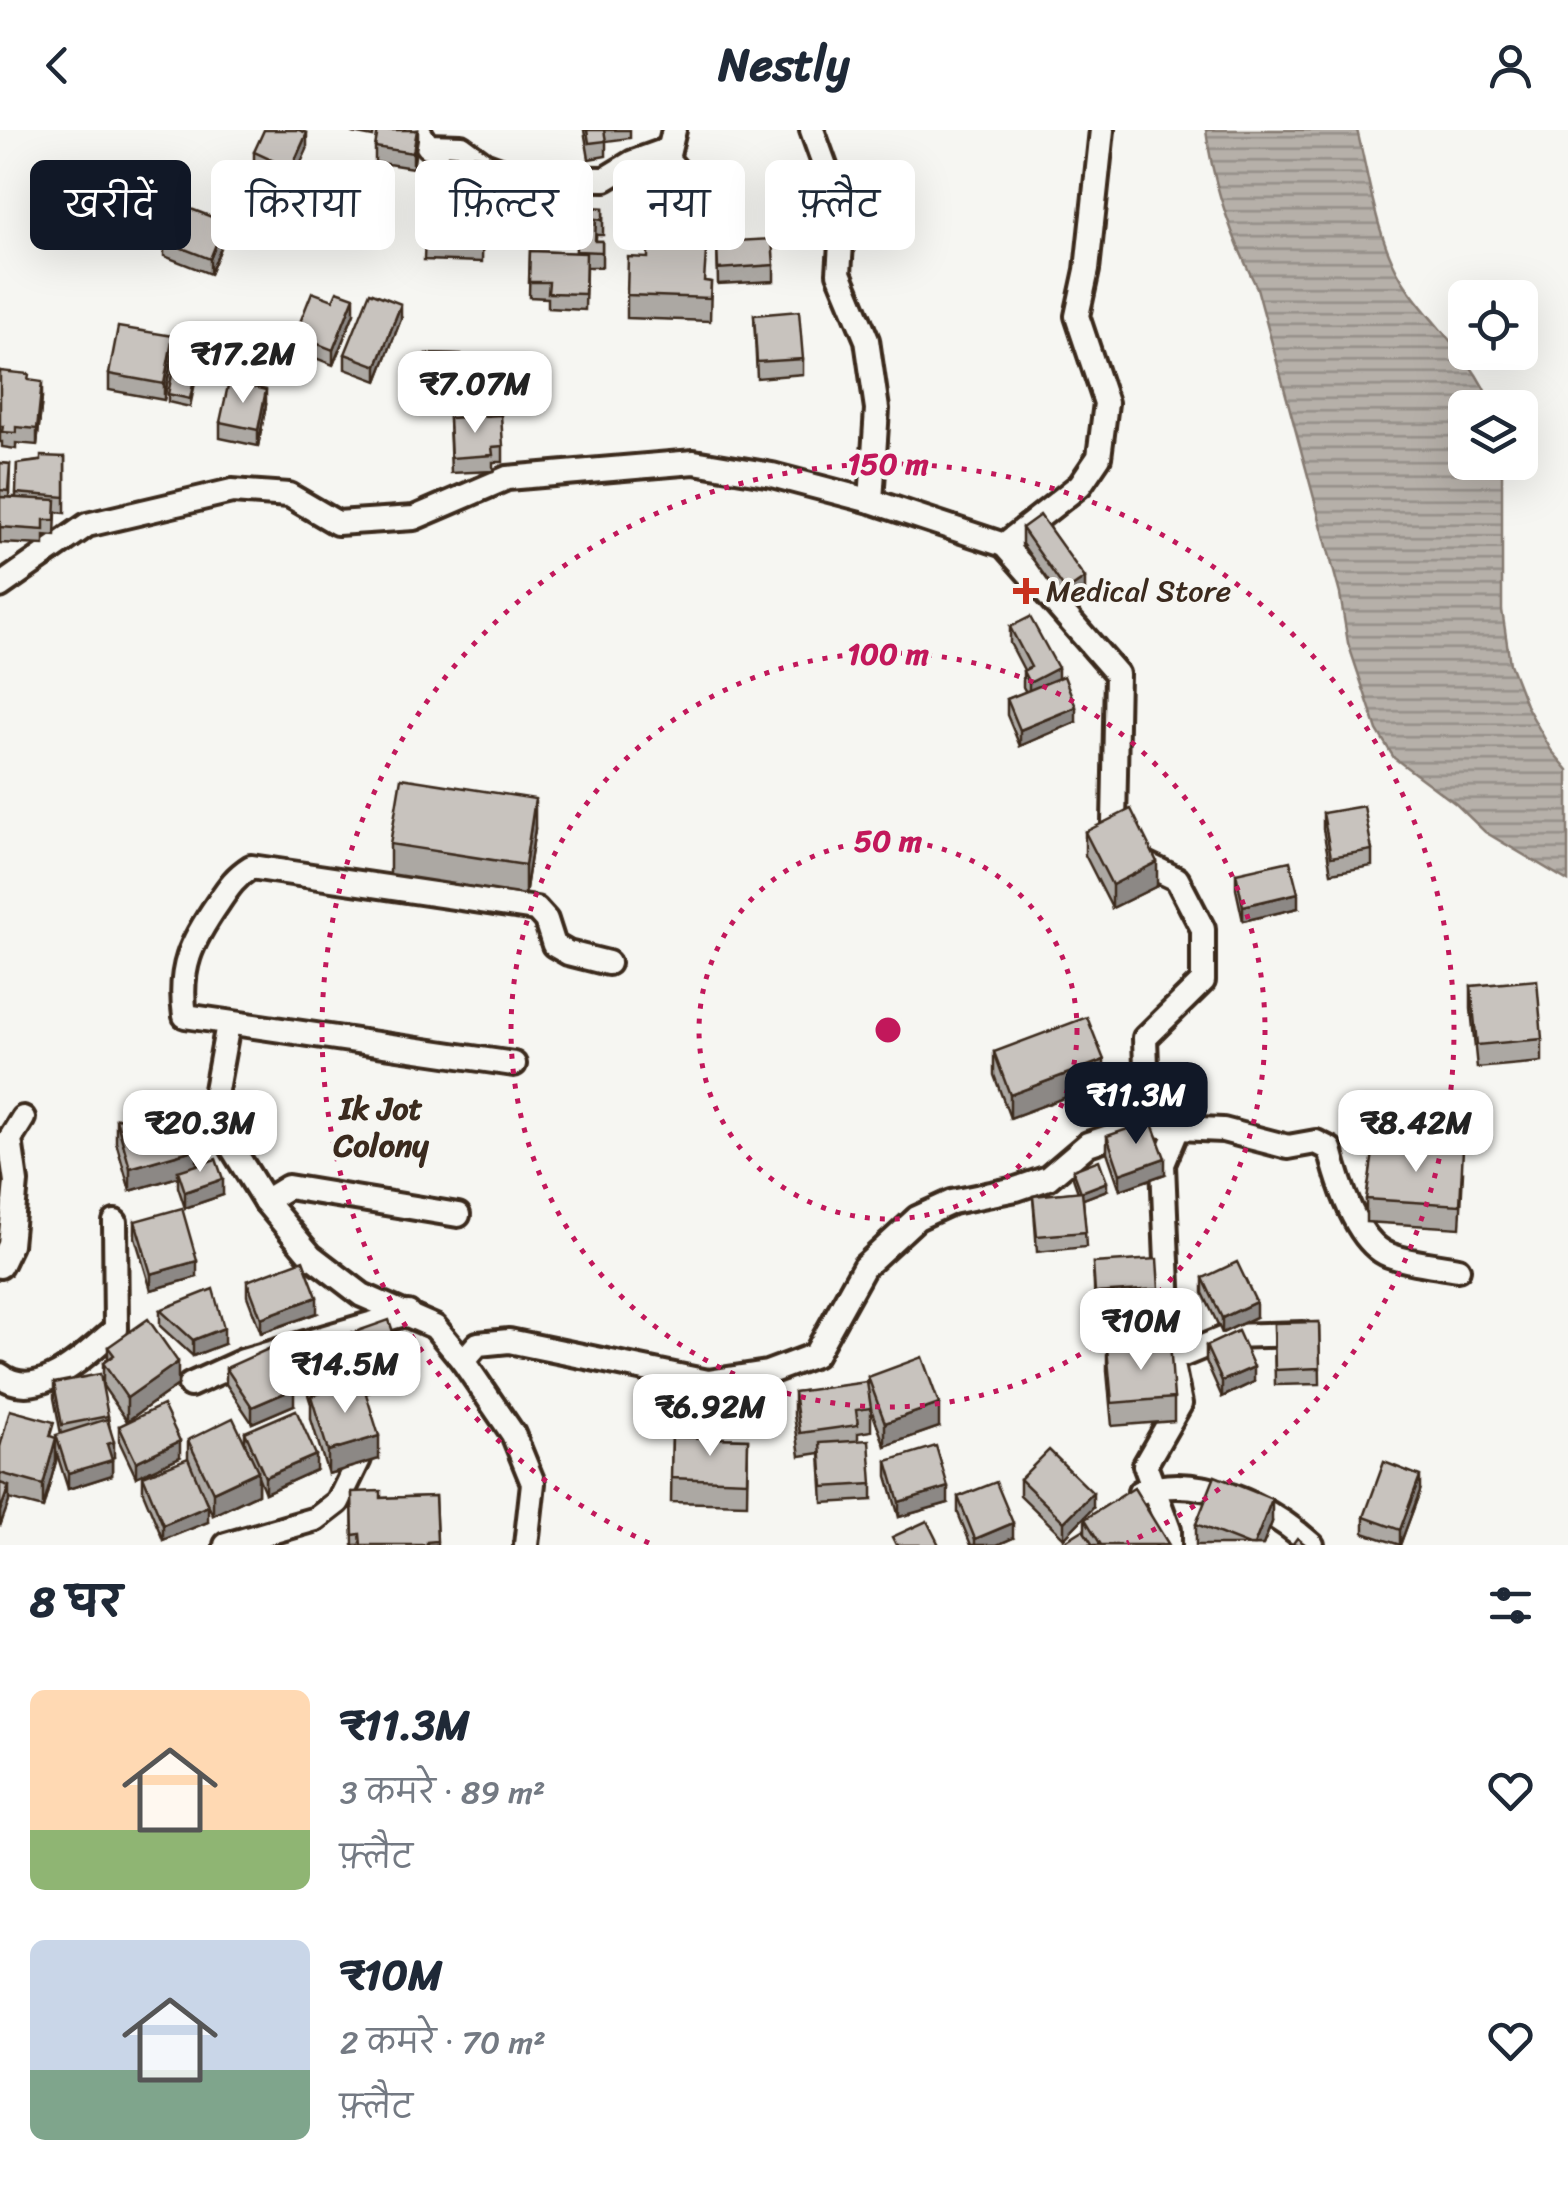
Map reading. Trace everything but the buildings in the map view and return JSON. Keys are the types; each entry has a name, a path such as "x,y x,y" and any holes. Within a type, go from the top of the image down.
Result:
{"street":[{"path":"418,130 428,146 461,148 484,164 522,178 605,179 671,140"},
{"path":"812,130 844,216 839,273 867,340 877,409 870,501"},
{"path":"1004,545 1080,485 1100,456 1106,403 1077,316 1087,270 1102,130"},
{"path":"0,586 87,525 232,491 288,495 336,523 414,518 507,478 694,462 772,474 1004,545 1117,674 1114,823 1123,853 1177,879 1203,929 1203,981 1144,1038 1148,1124"},
{"path":"514,1064 186,1016 182,993 192,941 236,876 250,867 536,909 546,920 554,946 608,963"},
{"path":"228,1024 214,1101 231,1146 265,1201 311,1256 362,1296 408,1312 435,1327 463,1361 512,1434 533,1483 526,1545"},
{"path":"0,1266 10,1245 14,1198 10,1139 23,1118"},
{"path":"463,1361 478,1344 509,1342 708,1382 768,1373 816,1355 864,1266 917,1218 952,1202 1048,1178 1088,1144 1148,1124 1223,1130 1288,1147 1316,1142 1330,1150 1339,1184 1359,1227 1386,1254 1458,1270"},
{"path":"1168,1545 1170,1530 1145,1465 1180,1404 1171,1360 1164,1164 1178,1128"},
{"path":"265,1201 288,1187 458,1215"},
{"path":"0,1375 30,1386 61,1372 116,1329 115,1222"},
{"path":"190,1385 244,1362 408,1312"},
{"path":"1171,1360 1229,1336 1308,1334"},
{"path":"226,1545 316,1519 338,1502 359,1459"},
{"path":"1120,1504 1153,1488 1216,1489 1289,1524 1312,1545"}],"shaded area":[{"path":"1206,130 1357,130 1393,263 1413,296 1448,338 1448,370 1473,370 1484,390 1448,390 1448,480 1502,480 1502,610 1510,664 1526,705 1551,750 1568,770 1568,881 1485,832 1456,804 1394,758 1377,730 1348,643 1340,594 1257,288 1239,250 1213,171"}],"place":[{"name":"Medical Store","path":"1026,591"}],"district":[{"name":"Ik Jot Colony","path":"381,1126"}]}
